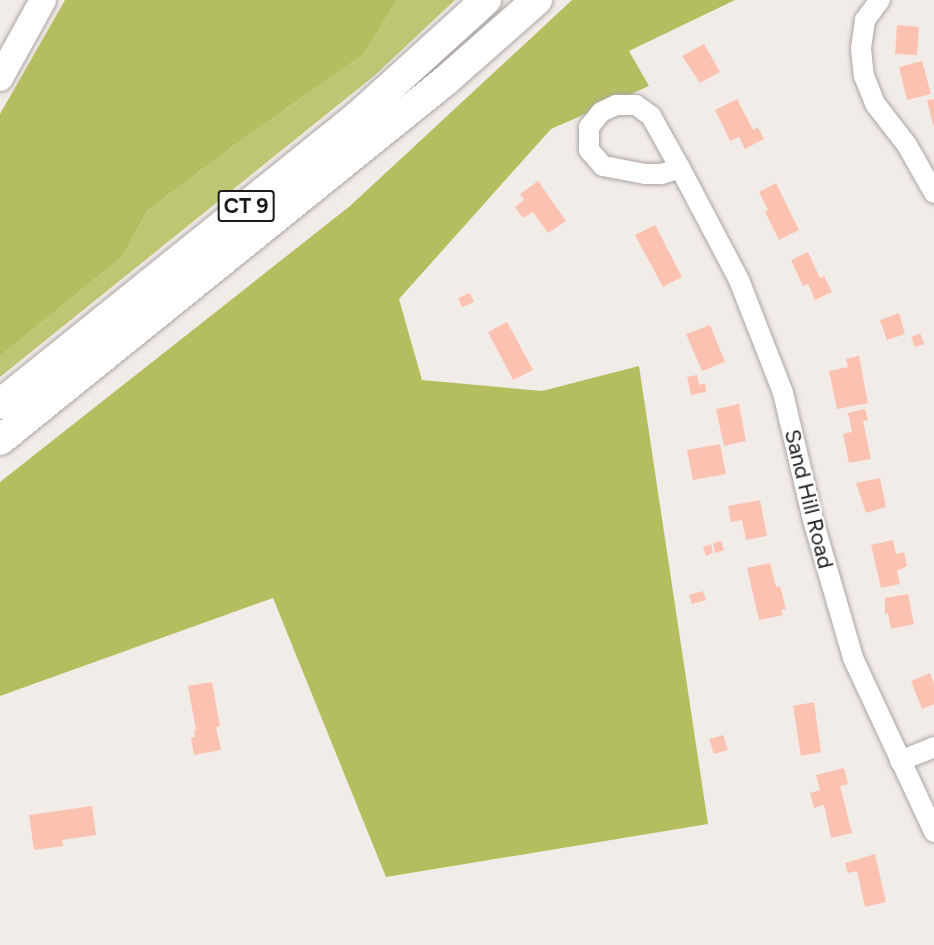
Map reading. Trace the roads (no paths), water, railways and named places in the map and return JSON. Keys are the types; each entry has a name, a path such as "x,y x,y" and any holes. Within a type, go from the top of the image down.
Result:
{"highway":[{"name":"CT 9","path":"0,404 358,116 486,0"},
{"name":"CT 9","path":"0,440 445,81 537,0"},
{"path":"0,461 254,235"}],"main road":[{"path":"0,78 43,0"}],"street":[{"path":"880,0 865,20 861,49 864,76 876,105 907,145 934,193"},
{"name":"Sand Hill Road","path":"680,168 662,174 645,174 603,166 589,150 590,127 601,112 616,105 636,105 651,116 680,168 739,280 783,393 813,520 853,658 934,832"},
{"path":"900,762 934,747"}]}
